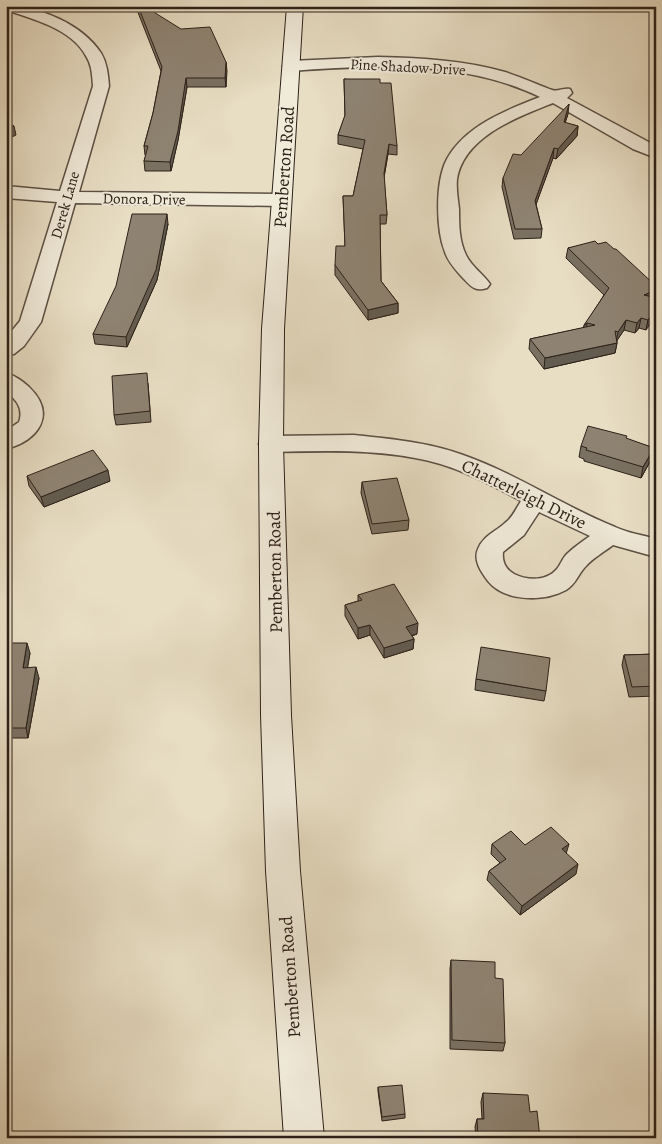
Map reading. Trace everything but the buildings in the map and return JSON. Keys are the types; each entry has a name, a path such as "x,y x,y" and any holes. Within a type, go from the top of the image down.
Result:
{"street":[{"name":"Derek Lane","path":"6,349 30,322 101,86 99,64 85,42 66,29 8,6"},
{"name":"Pemberton Road","path":"295,6 273,328 271,444 276,715 282,862 304,1138"},
{"name":"Pine Shadow Drive","path":"292,58 321,52 407,53 451,56 513,68 542,76 614,112"},
{"name":"Pine Shadow Drive","path":"292,58 328,63 433,65 500,77 524,84 554,97 656,153"},
{"path":"480,284 454,251 449,219 448,193 449,175 456,159 470,141 501,120 572,90"},
{"name":"Donora Drive","path":"6,192 68,197 281,200"},
{"path":"6,380 16,387 27,399 34,412 34,420 28,428 11,438"},
{"name":"Chatterleigh Drive","path":"271,444 354,443 416,450 454,460 508,483 609,535 656,548"},
{"path":"535,498 518,524 497,541 490,550 489,560 496,573 503,580 519,587 539,589 557,583 564,577 576,560 609,535"}]}
